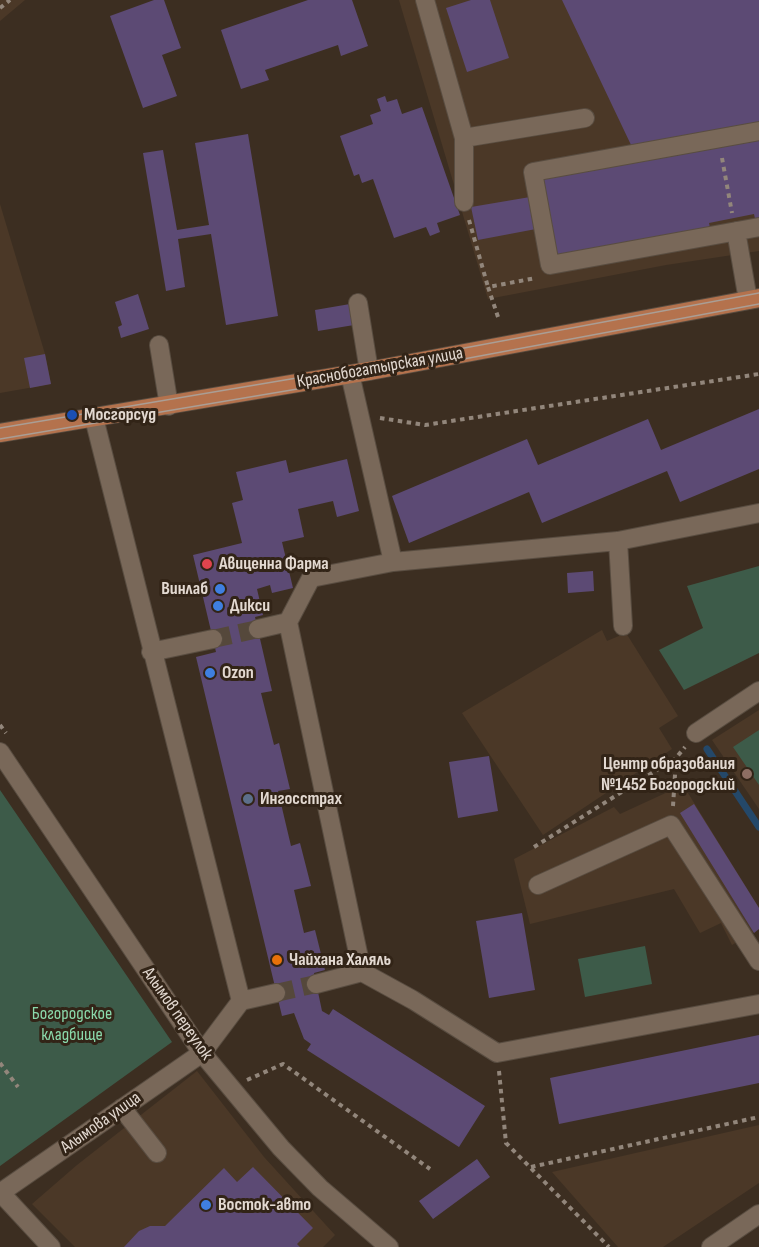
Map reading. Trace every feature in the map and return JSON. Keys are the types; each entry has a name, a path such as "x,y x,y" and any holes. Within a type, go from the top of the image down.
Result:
{"main road":[{"name":"Краснобогатырская улица","path":"0,433 369,371 754,299"}],"street":[{"path":"426,0 464,138 464,202"},
{"path":"464,138 585,118"},
{"path":"759,131 533,172 550,265 735,225 759,227"},
{"path":"735,225 754,299"},
{"path":"358,303 369,371"},
{"path":"159,345 169,406"},
{"path":"350,374 393,562"},
{"path":"94,418 151,652 241,1001 276,993"},
{"path":"362,972 288,622 311,578 393,562 618,541 759,513"},
{"path":"618,541 623,626"},
{"path":"258,628 288,622"},
{"path":"151,652 213,639"},
{"path":"696,733 759,691"},
{"name":"Алымов переулок","path":"0,752 202,1053 281,1149 312,1180 388,1247"},
{"path":"538,885 671,825 759,961"},
{"path":"316,984 362,972 413,1000 497,1053 759,1004"},
{"name":"Алымова улица","path":"0,1192 202,1053 241,1001"},
{"path":"122,1108 158,1153"},
{"path":"0,1192 51,1247"},
{"path":"711,1247 759,1214"}],"path":[{"path":"0,8 10,0"},
{"path":"719,138 735,225"},
{"path":"464,202 488,287"},
{"path":"359,418 377,418 426,425 759,374"},
{"path":"534,847 676,758 696,733"},
{"path":"671,825 676,758"},
{"path":"497,1053 506,1143 609,1247"},
{"path":"0,1063 18,1087"},
{"path":"230,1087 283,1064 430,1169"},
{"path":"530,1167 759,1118"}],"shaded area":[{"path":"0,0 25,0 0,21"},
{"path":"399,0 759,0 759,251 666,265 488,299"},
{"path":"0,204 45,354 51,384 0,393"},
{"path":"602,630 607,641 626,633 678,716 659,728 672,749 543,835 462,713"},
{"name":"Центр образования №1452 Богородский","path":"759,710 759,809 712,740"},
{"path":"683,785 759,908 759,929 732,945 721,923 700,933 674,889 530,924 514,859 614,807 620,814"},
{"path":"197,1071 264,1157 335,1235 323,1247 75,1247 32,1204 77,1165"},
{"path":"759,1125 759,1183 663,1247 618,1247 552,1172"}],"green space":[{"path":"759,566 759,653 684,690 659,650 703,628 687,586"},
{"path":"759,730 759,785 733,747"},
{"name":"Богородское кладбище","path":"0,790 172,1042 0,1166"},
{"path":"645,946 652,984 585,997 578,959"}],"building":[{"path":"154,0 164,0 181,48 162,55 177,96 143,108 110,16"},
{"path":"308,0 352,0 368,46 341,56 338,45 265,70 269,80 241,89 221,30"},
{"path":"471,0 490,0 509,58 467,72 446,8"},
{"path":"562,0 759,0 759,237 754,214 709,223 713,242 544,273 536,229 478,240 471,207 530,197 525,167 632,147"},
{"path":"385,96 387,102 397,99 402,114 422,107 460,215 437,223 440,232 430,236 426,227 394,238 373,179 362,183 359,174 354,176 340,136 373,124 370,115 381,111 377,99"},
{"path":"248,134 278,316 226,325 211,234 178,239 185,287 166,291 143,153 163,150 177,230 209,225 195,143"},
{"path":"138,294 149,329 121,338 118,327 122,325 115,302"},
{"path":"350,304 354,325 318,331 315,310"},
{"path":"45,354 51,384 30,388 24,358"},
{"path":"759,409 759,469 680,502 667,471 542,523 529,492 409,543 392,496 527,439 538,465 648,419 661,450"},
{"path":"347,459 359,511 337,517 333,501 298,509 304,537 282,542 293,588 272,593 270,585 257,589 263,615 255,617 272,691 261,693 274,745 279,743 290,789 278,791 291,846 300,843 311,886 294,890 304,933 315,930 325,970 314,973 322,1011 329,1015 333,1009 485,1106 459,1147 307,1050 311,1044 304,1039 294,1013 282,1016 196,657 216,652 193,555 242,543 232,503 243,500 236,472 286,460 289,473"},
{"path":"593,571 594,591 568,593 567,573"},
{"path":"489,756 498,811 458,818 449,762"},
{"path":"694,804 759,908 759,929 754,933 680,813"},
{"path":"522,913 535,990 489,998 476,921"},
{"path":"759,1035 759,1083 559,1124 550,1078"},
{"path":"477,1159 490,1177 433,1219 419,1201"},
{"path":"253,1167 313,1228 297,1244 300,1247 124,1247 139,1231 150,1226 165,1226 224,1168 237,1182"}],"waterway":[{"path":"707,749 759,827"}],"tunnel":[{"path":"213,639 258,629"},
{"path":"276,993 316,984"}],"tram line":[{"path":"0,428 368,366 759,293"},
{"path":"0,439 351,380 759,304"}],"place":[{"name":"Мосгорсуд","path":"72,415"},
{"name":"Авиценна Фарма","path":"207,564"},
{"name":"Винлаб","path":"220,589"},
{"name":"Дикси","path":"218,606"},
{"name":"Ozon","path":"210,673"},
{"name":"Центр образования №1452 Богородский","path":"747,774"},
{"name":"Ингосстрах","path":"248,799"},
{"name":"Чайхана Халяль","path":"277,960"},
{"name":"Восток-авто","path":"206,1205"}]}
